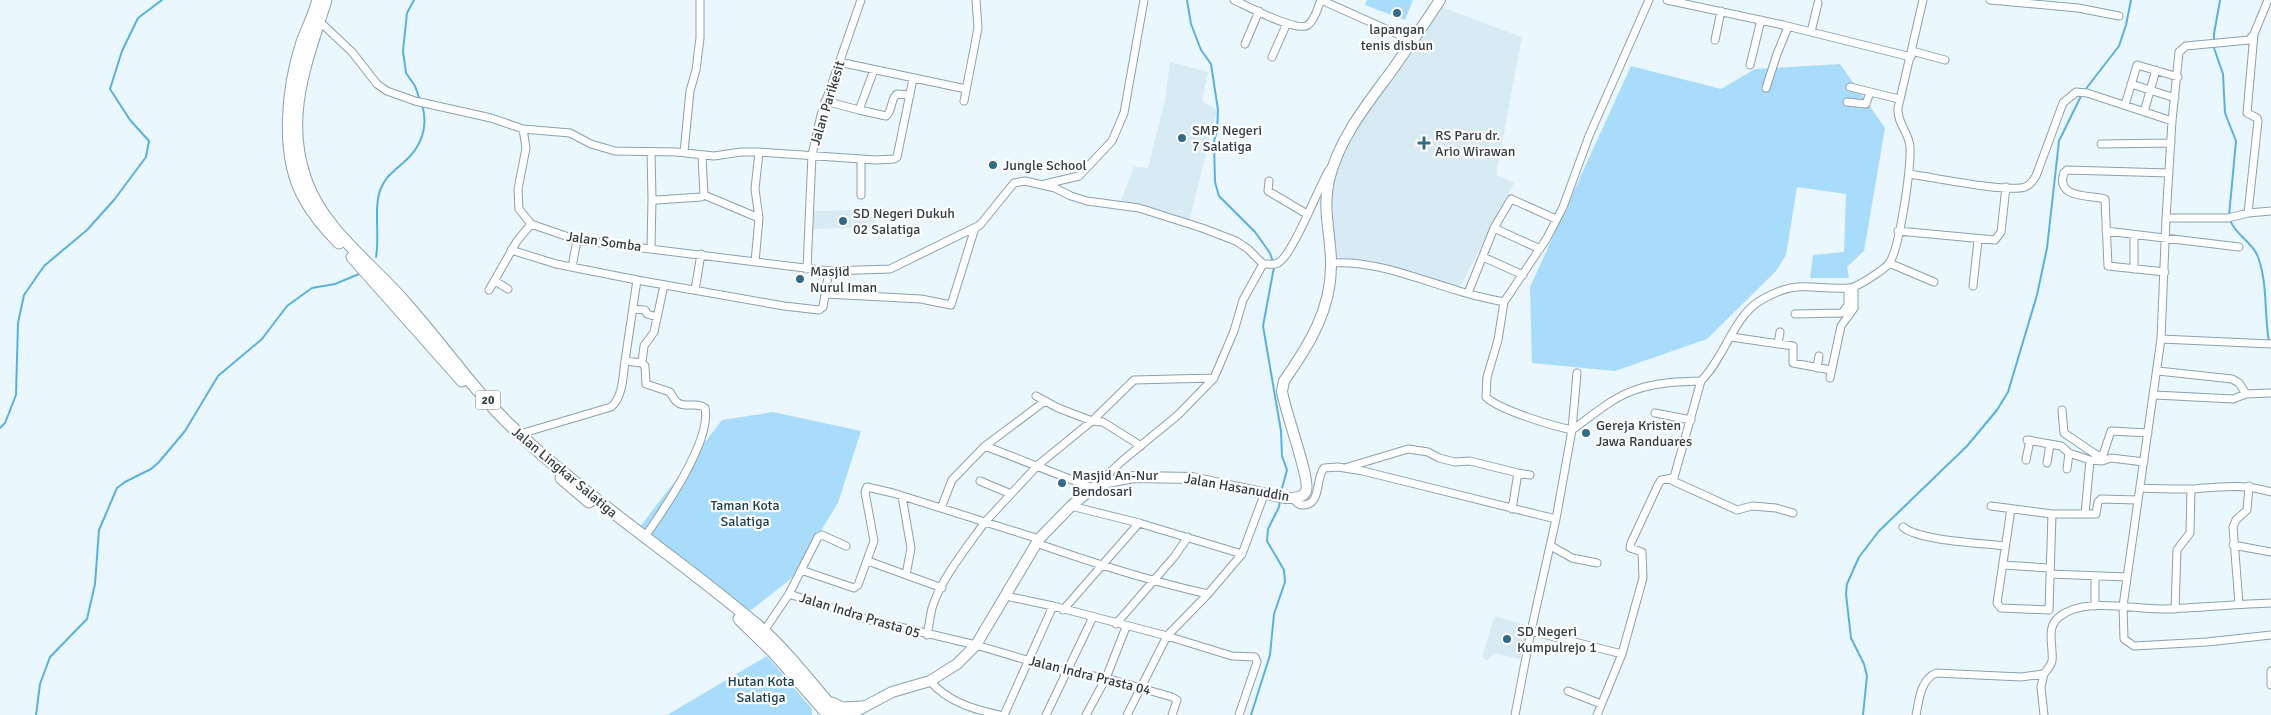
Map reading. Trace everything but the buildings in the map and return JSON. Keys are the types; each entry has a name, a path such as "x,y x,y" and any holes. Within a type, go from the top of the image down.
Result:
{"highway":[{"name":"Jalan Lingkar Salatiga","path":"318,0 316,18 301,77 297,103 296,130 298,150 305,179 320,208 343,236 403,300 498,412 520,434 740,620 819,699 839,715"},
{"name":"Jalan Lingkar Salatiga","path":"326,0 302,42 288,104 292,157 298,184 304,199 324,227 510,434 574,490 764,632 819,699"},
{"path":"819,699 842,708 860,711"},
{"path":"819,699 827,715"}],"main road":[{"name":"Jalan Hasanuddin","path":"849,715 860,711 897,690 930,681 957,664 976,645 1038,541 1071,506 1093,488 1121,478 1170,476 1192,478 1264,495 1292,496 1282,391 1284,382 1322,318 1329,294 1331,263 1326,199 1335,159 1359,115 1413,41 1440,0"}],"street":[{"path":"684,152 690,91 696,70 700,38 700,0"},
{"name":"Jalan Parikesit","path":"807,269 812,155 825,101 861,0"},
{"path":"964,101 978,28 976,0"},
{"path":"1042,184 1076,178 1098,158 1112,141 1124,113 1144,0"},
{"path":"1235,0 1288,23 1300,26 1309,25 1321,0 1413,41"},
{"path":"1572,430 1491,402 1486,397 1487,377 1498,340 1504,302 1540,249 1563,207 1589,136 1649,0"},
{"path":"1667,0 1945,60"},
{"path":"1793,513 1776,508 1752,506 1737,510 1675,484 1673,478 1701,381 1716,365 1746,312 1785,288 1796,286 1851,288 1889,263 1898,231 1909,174 1908,137 1899,122 1900,99 1912,54 1923,0"},
{"path":"1990,0 2078,8 2119,16"},
{"path":"2248,213 2258,121 2257,118 2247,113 2254,34 2268,0"},
{"path":"1811,32 1818,3"},
{"path":"1245,44 1258,11"},
{"path":"1715,40 1721,12"},
{"path":"316,18 352,52 377,84 387,91 415,101 490,118 523,129 570,133 591,144 615,151 684,152 702,156 758,152 861,159 894,159 897,157 914,79"},
{"path":"1750,65 1761,20"},
{"path":"1272,57 1288,23"},
{"path":"1766,88 1788,27"},
{"path":"2254,34 2249,40 2186,46 2179,52 2164,239 2165,272 2162,339 2123,606 2124,639 2134,646 2207,642 2271,635"},
{"path":"839,62 966,89"},
{"path":"2124,105 2137,65 2178,76"},
{"path":"859,110 874,70"},
{"path":"2144,112 2156,70"},
{"path":"2131,84 2176,98"},
{"path":"1850,87 1900,99"},
{"path":"1847,102 1866,104 1870,92"},
{"path":"1909,174 2006,187 2026,187 2032,182 2063,103 2076,92 2087,92 2172,121"},
{"path":"825,101 886,116 890,113 894,96 897,94 910,95"},
{"path":"488,290 495,281 511,250 530,224 517,204 526,148 523,129"},
{"path":"2101,144 2171,143"},
{"path":"651,152 651,248"},
{"path":"756,262 759,218 755,189 758,152"},
{"path":"702,156 704,195"},
{"path":"861,159 861,195"},
{"path":"985,446 1038,465 1093,488 1178,415 1214,378 1234,331 1246,293 1269,264 1282,260 1335,159"},
{"path":"2165,272 2108,266 2105,199 2073,195 2067,192 2062,182 2064,173 2067,170 2169,173"},
{"path":"825,294 920,299 951,305 975,228 985,222 1014,183 1025,181 1042,184 1070,196 1097,204 1138,208 1230,238 1269,264"},
{"path":"1269,181 1268,191 1307,214"},
{"path":"1898,231 1978,240 1995,240 2001,235 2006,187"},
{"path":"652,199 698,199 704,195"},
{"path":"704,195 759,218"},
{"path":"1468,293 1494,228 1511,199 1556,219"},
{"path":"2166,218 2230,217 2271,211"},
{"name":"Jalan Somba","path":"530,224 577,240 829,271 892,268 975,228"},
{"path":"1494,228 1540,249"},
{"path":"2106,231 2239,248"},
{"path":"2134,236 2134,269"},
{"path":"572,267 577,240"},
{"path":"1972,286 1978,240"},
{"path":"511,250 572,267 637,280 784,306 818,310 823,307 829,271"},
{"path":"695,290 701,254"},
{"path":"1483,257 1523,275"},
{"path":"1331,263 1346,262 1390,270 1504,302"},
{"path":"1889,263 1934,282"},
{"path":"520,434 612,407 617,401 620,394 637,280"},
{"path":"495,281 508,289"},
{"path":"646,542 688,466 700,440 706,413 705,408 701,405 682,405 676,402 670,392 647,386 645,366 642,363 644,346 652,336 664,285"},
{"path":"1795,314 1842,313 1848,305 1851,288"},
{"path":"1732,337 1778,344 1794,343 1793,363 1817,368 1830,374 1840,326 1854,308 1851,288"},
{"path":"633,309 645,310 647,314 657,317"},
{"path":"1778,344 1780,332"},
{"path":"2162,339 2268,344"},
{"path":"1817,368 1819,356"},
{"path":"625,361 642,363"},
{"path":"2158,371 2232,379 2239,383 2246,394"},
{"path":"1515,715 1531,631 1556,520 1572,430 1577,373"},
{"path":"927,635 932,607 966,548 985,522 1038,465 1092,421 1134,380 1214,378"},
{"path":"1572,430 1619,398 1637,389 1656,384 1701,381"},
{"path":"2154,395 2234,398 2246,394 2271,393"},
{"path":"1036,396 1092,421 1104,422 1141,446"},
{"path":"941,508 952,480 985,446 1045,401"},
{"path":"2062,410 2064,433 2098,456 2103,455 2111,431 2148,433"},
{"path":"1656,413 1690,420"},
{"path":"2026,460 2029,440 2061,446 2069,453 2090,460 2102,461 2111,458 2144,462"},
{"path":"2047,463 2050,444"},
{"path":"1344,468 1408,449 1428,452 1439,458 1455,462 1470,461 1530,475"},
{"path":"2067,469 2069,453"},
{"path":"2085,514 2090,460"},
{"path":"1292,496 1298,504 1305,505 1312,502 1316,496 1321,472 1324,468 1344,468 1556,520"},
{"path":"1512,509 1518,473"},
{"path":"1597,715 1622,654 1643,578 1642,552 1630,548 1631,543 1658,485 1662,480 1673,478"},
{"path":"980,481 1011,494"},
{"path":"2140,488 2191,489 2229,485 2249,486 2271,492"},
{"path":"2239,604 2233,527 2236,520 2247,510 2249,486"},
{"path":"800,570 854,588 858,585 874,541 864,492 867,487 985,522 1101,566 1153,582 1208,594"},
{"path":"2175,609 2177,550 2185,543 2190,533 2191,489"},
{"path":"1127,715 1167,636 1208,594 1242,554 1264,495"},
{"path":"902,496 911,548 906,575"},
{"path":"1991,506 2052,514 2096,514 2098,502 2101,499 2138,500"},
{"path":"1071,506 1140,522 1242,554"},
{"path":"2011,509 1998,606 2043,612 2049,610 2055,612 2058,618"},
{"path":"2049,610 2052,514"},
{"path":"1063,610 1140,522"},
{"path":"1903,527 1910,532 1932,537 2005,546"},
{"path":"789,594 820,535 846,546"},
{"path":"1116,624 1153,582 1188,537"},
{"path":"2233,544 2271,552"},
{"path":"1551,546 1561,550 1566,556 1597,563"},
{"path":"868,561 942,588"},
{"path":"2003,565 2095,577 2127,577"},
{"path":"2095,577 2095,606"},
{"name":"Jalan Indra Prasta 05","path":"764,632 789,594 866,619 927,635 976,645"},
{"path":"1006,596 1053,606 1126,627 1167,636 1232,656 1252,656 1256,658 1257,662 1251,684 1239,715"},
{"path":"2044,715 2041,687 2044,674 2052,660 2050,639 2054,623 2058,618 2071,610 2095,606 2175,609 2271,603"},
{"path":"1004,715 1053,606"},
{"path":"1046,715 1093,617"},
{"path":"1086,715 1106,678 1126,627"},
{"path":"1531,631 1622,654"},
{"name":"Jalan Indra Prasta 04","path":"976,645 1067,672 1106,678 1175,698 1177,702 1174,714"},
{"path":"2271,671 2271,685"},
{"path":"1916,715 1925,683 1928,678 1936,673 2021,677 2044,674"},
{"path":"930,681 944,695 972,712 999,715"},
{"path":"1568,691 1600,704"}],"shaded area":[{"name":"RS Paru dr. Ario Wirawan","path":"1441,7 1522,37 1496,175 1514,183 1460,287 1397,268 1337,257 1332,236 1329,198 1339,157 1354,129 1402,67"},
{"name":"SMP Negeri 7 Salatiga","path":"1170,62 1208,72 1202,101 1217,110 1189,222 1135,204 1120,203 1134,167 1148,168 1165,101"},
{"name":"SD Negeri Dukuh 02 Salatiga","path":"862,210 863,215 876,215 876,227 811,229 811,211"},
{"name":"SD Negeri Kumpulrejo 1","path":"1495,616 1529,626 1520,659 1493,653 1487,661 1482,657"}],"green space":[{"name":"lapangan tenis disbun","path":"1367,0 1413,0 1405,20 1365,5"},
{"path":"1840,64 1885,128 1864,251 1847,267 1849,278 1810,278 1813,255 1844,252 1846,194 1797,187 1786,255 1776,271 1707,339 1615,371 1532,363 1530,287 1631,66 1721,89 1755,69"},
{"name":"Taman Kota Salatiga","path":"773,412 861,431 838,503 792,578 750,611 639,528 722,420"},
{"name":"Hutan Kota Salatiga","path":"767,656 812,709 812,715 667,715"}],"waterway":[{"path":"0,428 5,423 16,395 18,323 24,295 44,266 87,230 114,200 146,157 149,141 130,120 110,89 122,51 138,18 162,0"},
{"path":"414,0 407,13 403,51 406,73 415,86 420,100"},
{"path":"1187,0 1191,24 1201,50 1211,64 1218,110 1217,131 1214,141 1215,182 1219,196 1255,232 1270,253 1273,262"},
{"path":"2085,90 2119,46 2131,0"},
{"path":"2220,0 2214,34 2214,48 2223,74 2225,113 2236,141 2229,216"},
{"path":"1863,715 1867,676 1864,664 1851,638 1846,594 1847,584 1859,557 1879,531 1967,446 1997,410 2008,392 2037,295 2047,248 2059,141 2082,94"},
{"path":"376,257 377,203 381,188 388,177 415,151 419,144 425,121 422,105"},
{"path":"2230,220 2258,257 2265,288 2269,342"},
{"path":"1274,267 1263,326 1281,431 1282,456 1287,470 1281,492"},
{"path":"36,715 40,684 50,657 87,619 95,584 99,530 117,488 151,469 159,462 185,431 218,376 262,339 287,306 312,288 335,284 359,274"},
{"path":"1251,715 1270,655 1274,614 1285,582 1284,570 1267,541 1268,529 1279,507 1280,500"}],"place":[{"name":"lapangan tenis disbun","path":"1397,13"},
{"name":"SMP Negeri 7 Salatiga","path":"1182,138"},
{"name":"RS Paru dr. Ario Wirawan","path":"1424,143"},
{"name":"Jungle School","path":"993,165"},
{"name":"SD Negeri Dukuh 02 Salatiga","path":"843,221"},
{"name":"Masjid Nurul Iman","path":"800,279"},
{"name":"Gereja Kristen Jawa Randuares","path":"1586,433"},
{"name":"Masjid An-Nur Bendosari","path":"1062,483"},
{"name":"SD Negeri Kumpulrejo 1","path":"1507,639"}]}
